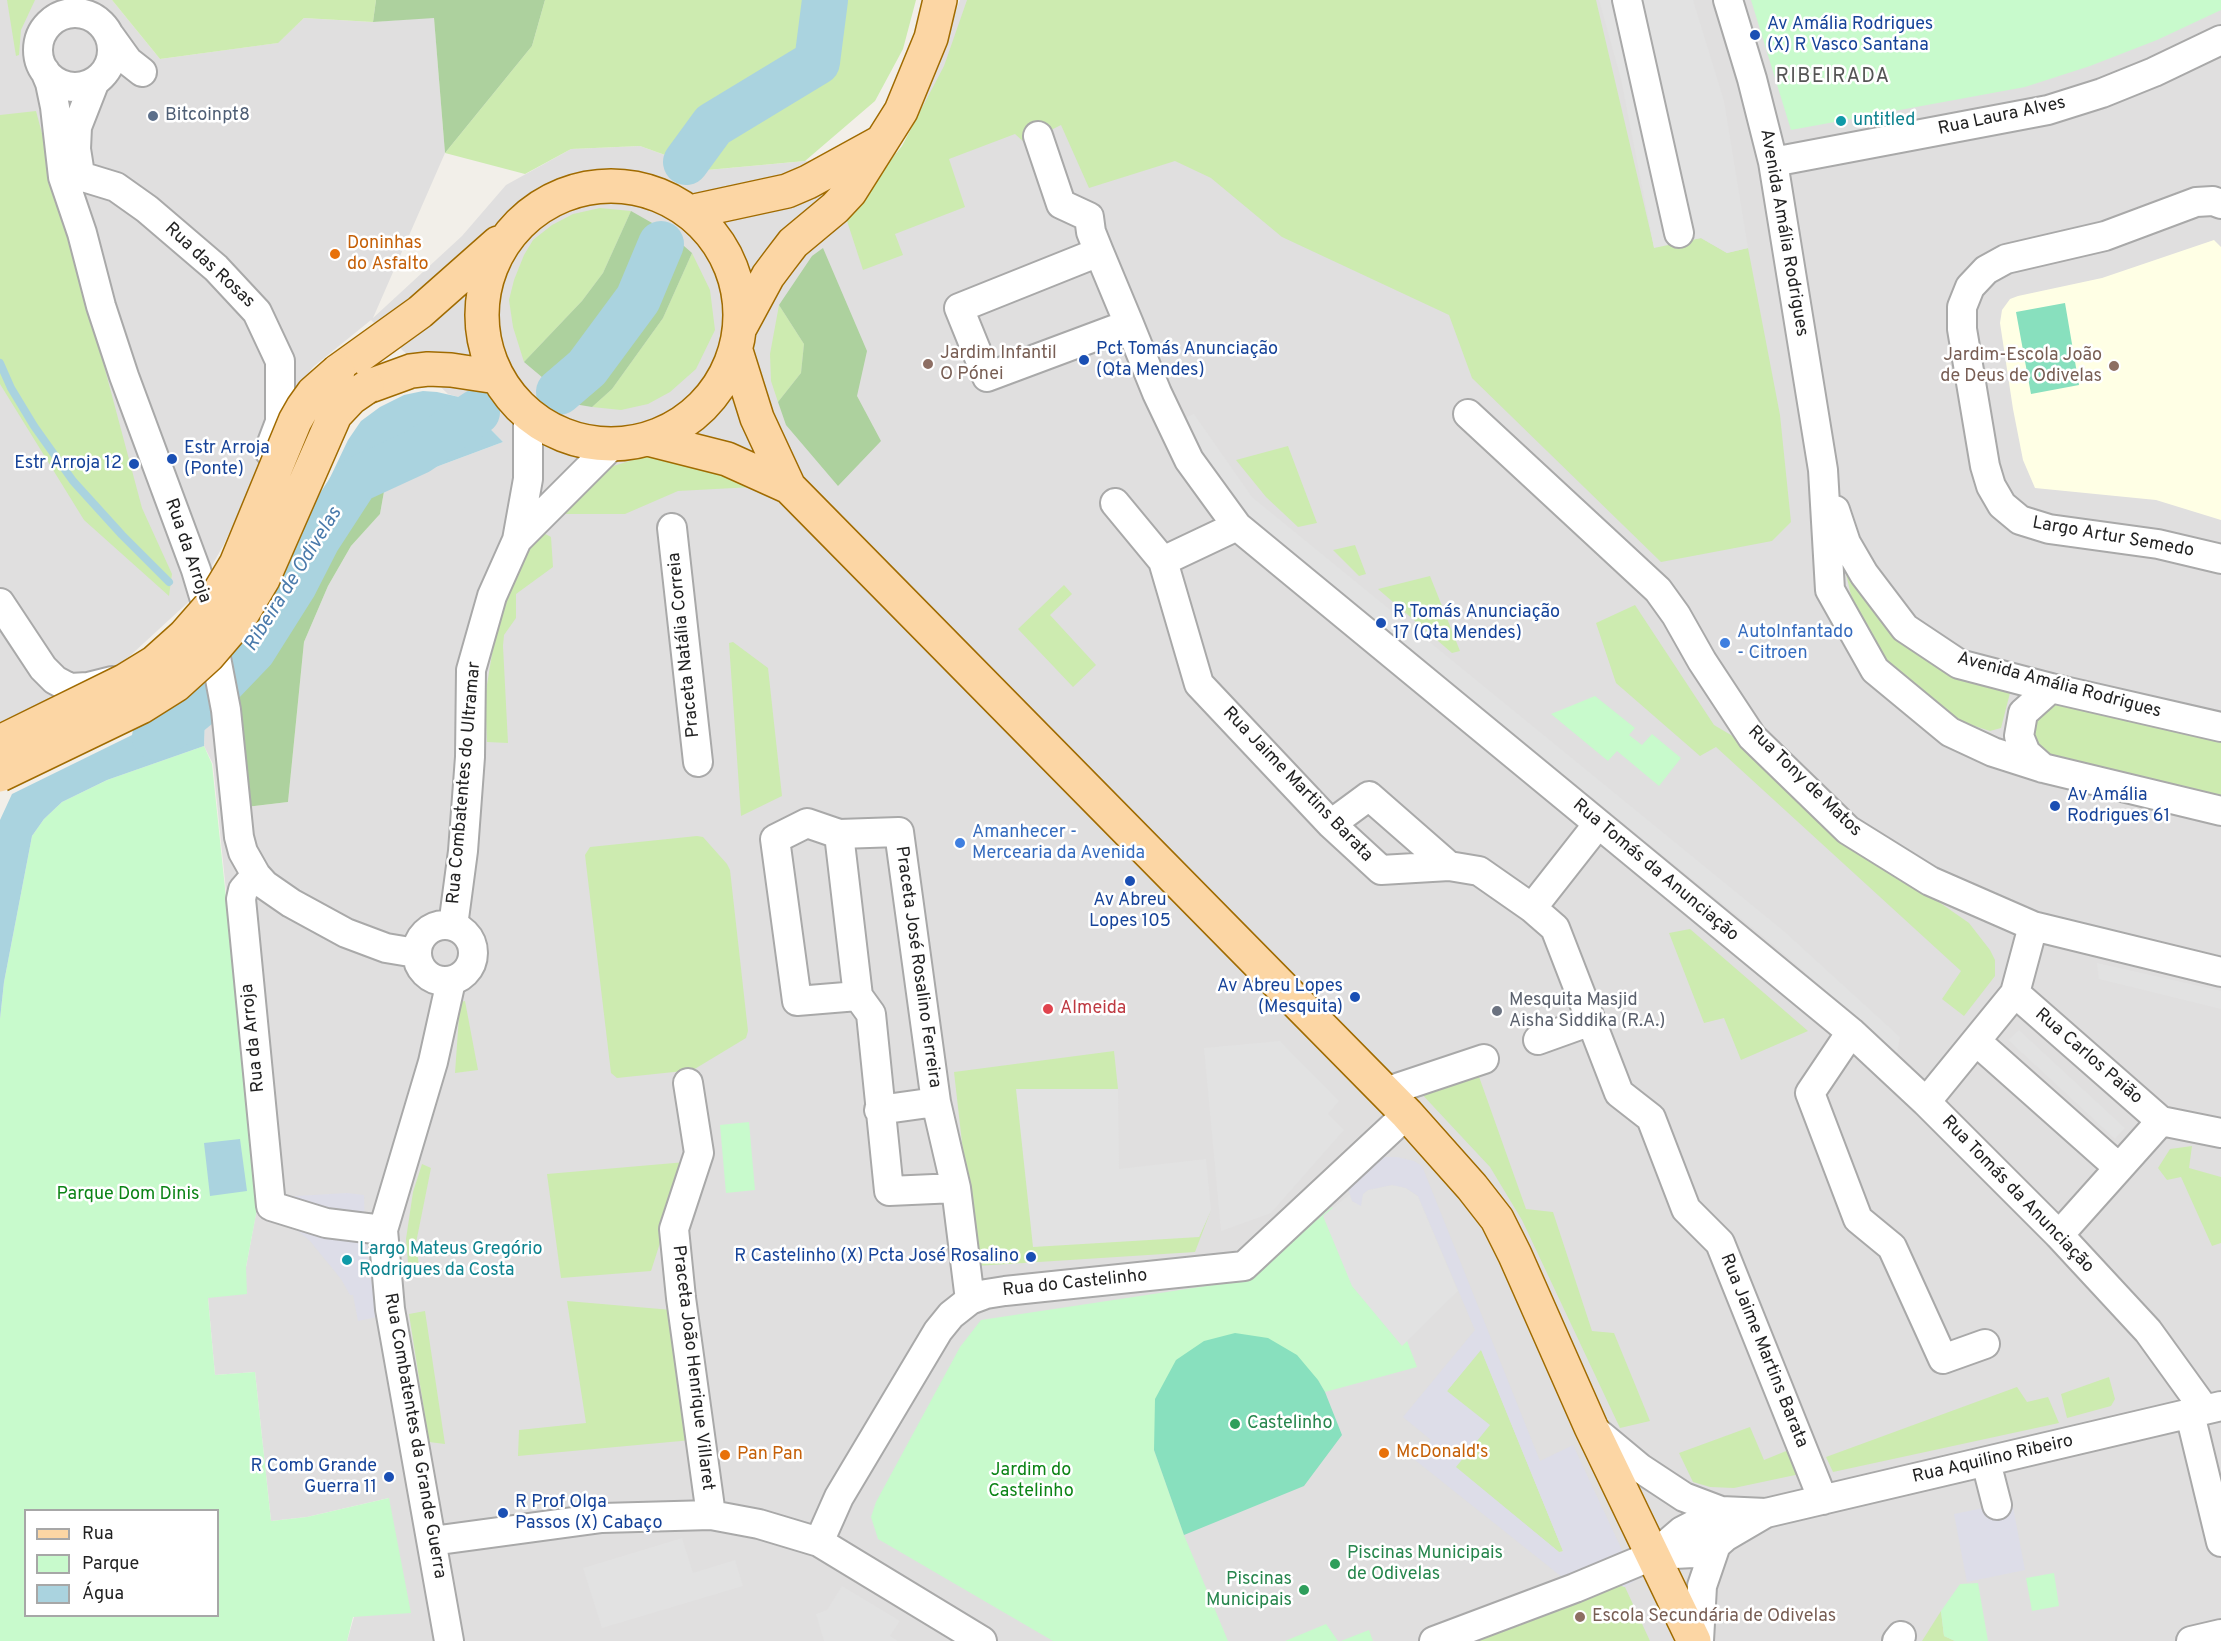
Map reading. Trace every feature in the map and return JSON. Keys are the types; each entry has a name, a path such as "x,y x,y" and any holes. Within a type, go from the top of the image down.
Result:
{"main road":[{"path":"511,232 491,265 482,302 484,341 497,377 512,398 559,434 584,441 626,444 648,439 687,420 717,390 768,276 793,243 835,208 850,192 901,111 931,38 940,0"},
{"path":"690,212 787,191 879,143"},
{"path":"0,742 124,681 155,662 184,636 212,604 236,564 295,421 303,407 325,381 420,312 540,206 576,190 616,185 655,193 690,212 719,243 737,283 738,339 757,418 789,487 1396,1103 1472,1187 1497,1219 1591,1427 1694,1641"},
{"path":"0,775 141,707 176,685 208,656 238,621 263,579 335,415 351,398 367,387 387,378 422,370 451,370 497,377"},
{"path":"648,439 727,459 789,487"}],"street":[{"path":"51,0 38,52 45,71 52,79 71,87 84,86 115,70 142,72 128,61 83,0"},
{"path":"1627,0 1679,233"},
{"name":"Avenida Amália Rodrigues","path":"1728,0 1752,79 1773,162 1822,470 1830,590 1875,670 1950,732 1993,752 2043,768 2221,811"},
{"path":"43,31 59,16 69,13 82,13 94,17 107,31 112,49 111,61 100,77"},
{"name":"Rua Laura Alves","path":"1773,162 2048,110 2102,93 2154,72 2221,40"},
{"name":"Rua da Arroja","path":"45,71 55,107 63,177 82,233 101,306 124,376 196,570 207,607 226,710 239,837 246,859 256,875 271,890 291,903 346,933 386,948 416,953"},
{"name":"Rua da Arroja","path":"82,233 80,176 76,149 77,126 100,77"},
{"name":"Rua Tomás da Anunciação","path":"1038,136 1061,204 1089,217 1090,256 1129,324 1157,393 1189,460 1237,526 1851,1032 1926,1101 2059,1235 2148,1331 2205,1410"},
{"name":"Rua das Rosas","path":"0,603 43,668 55,680 70,688 109,682 143,662 207,607 280,422 280,361 257,312 216,268 147,209 116,187 80,176"},
{"name":"Largo Artur Semedo","path":"2221,204 2213,201 2196,202 2105,236 2006,259 1986,270 1970,287 1962,307 1962,329 1985,466 1991,486 2002,505 2020,520 2049,529 2158,544 2221,559"},
{"path":"1090,256 959,308 987,377 1129,324"},
{"name":"Rua Combatentes do Ultramar","path":"453,926 463,851 470,757 471,669 492,596 517,540 528,478 528,412"},
{"name":"Rua Tony de Matos","path":"1468,414 1658,590 1752,737 1848,830 1930,881 2033,926 2221,972"},
{"name":"Rua Combatentes do Ultramar","path":"517,540 614,443"},
{"name":"Avenida Amália Rodrigues","path":"1822,470 1846,543 1864,574 1905,628 1959,664 2051,688 2221,727"},
{"name":"Rua Jaime Martins Barata","path":"1115,504 1163,561 1199,684 1331,824 1381,870 1449,866 1479,871 1532,908 1555,928 1619,1093 1650,1118 1686,1209 1720,1243 1823,1500"},
{"path":"1163,561 1237,526"},
{"name":"Praceta Natália Correia","path":"672,528 698,762"},
{"path":"2043,768 2026,753 2019,736 2023,713 2051,688"},
{"path":"1331,824 1370,796 1449,866"},
{"path":"858,996 797,1001 775,839 807,823 838,834 858,996 871,1014 889,1191 956,1188"},
{"path":"1532,908 1598,824"},
{"name":"Praceta José Rosalino Ferreira","path":"838,834 899,832 936,1102 956,1188 970,1300"},
{"name":"Rua da Arroja","path":"256,875 243,890 241,899 271,1206 326,1223 382,1230"},
{"path":"445,924 453,926 459,928 470,939 473,954 469,968 459,978 452,981 437,981 430,978 420,967 416,953 420,938 431,928 445,924"},
{"path":"1926,1101 2015,993 2033,926"},
{"path":"382,1230 434,1062 452,981"},
{"name":"Rua Carlos Paião","path":"2015,993 2161,1121 2221,1133"},
{"path":"1538,1040 1591,1021"},
{"path":"1851,1032 1810,1093 1858,1219 1892,1246 1943,1359 1985,1344"},
{"path":"1976,1041 2119,1168"},
{"path":"1396,1103 1484,1059"},
{"name":"Praceta João Henrique Villaret","path":"688,1083 699,1154 674,1229 681,1298 711,1515"},
{"name":"Praceta José Rosalino Ferreira","path":"879,1110 936,1102"},
{"name":"Rua do Castelinho","path":"819,1542 839,1497 938,1331 951,1315 970,1300 986,1294 1005,1291 1245,1266 1396,1103"},
{"path":"2059,1235 2161,1121"},
{"name":"Rua Combatentes da Grande Guerra","path":"382,1230 390,1309 449,1641"},
{"path":"2205,1410 2221,1542"},
{"name":"Rua Aquilino Ribeiro","path":"1591,1427 1640,1468 1684,1497 1721,1511 1766,1513 2205,1410"},
{"path":"1986,1462 1997,1505"},
{"name":"Rua Aquilino Ribeiro","path":"1654,1555 1682,1531 1721,1511"},
{"name":"Rua Aquilino Ribeiro","path":"1434,1641 1654,1555 1694,1553 1716,1545 1725,1537 1766,1513"},
{"path":"432,1541 602,1518 711,1515 759,1524 819,1542 982,1641"},
{"path":"1699,1641 1701,1586 1716,1545"},
{"path":"2191,1641 2221,1634"}],"shaded area":[{"path":"0,0 112,0 160,59 277,43 304,18 373,22 434,17 445,153 373,318 462,236 506,185 571,149 640,146 707,170 904,152 960,0 2221,0 2221,1641 347,1641 389,1498 307,1517 271,1521 255,1372 215,1375 208,1298 246,1267 258,1203 213,764 204,746 206,691 234,658 246,807 288,802 304,642 328,586 351,546 380,514 385,486 503,442 459,397 448,394 371,320 313,367 299,386 224,544 195,596 120,665 0,722"},
{"path":"1599,0 1693,0 1724,101 1748,248 1727,253 1701,238 1654,248 1621,79"},
{"name":"Jardim-Escola João de Deus de Odivelas","path":"2214,240 2221,247 2221,520 2156,500 2035,488 2023,460 2013,409 2000,323 2002,310 2010,299 2018,296 2102,278"},
{"path":"1194,414 1252,497 1785,932 1900,1037 1897,1053 1777,948 1282,546 1232,500 1182,419"},
{"path":"2097,963 2221,991 2221,1009 2099,979"},
{"path":"2019,1030 2125,1128 2115,1139 2008,1040"},
{"path":"1280,1041 1339,1101 1328,1114 1344,1130 1271,1213 1221,1231 1204,1048"},
{"path":"1016,1089 1118,1089 1119,1169 1206,1159 1211,1210 1199,1237 1033,1247"},
{"path":"1380,1157 1397,1157 1414,1161 1422,1166 1540,1461 1573,1445 1636,1580 1625,1587 1609,1582 1582,1593 1415,1460 1431,1440 1403,1417 1475,1330 1418,1196 1406,1188 1392,1185 1368,1190 1363,1194 1361,1206 1352,1201 1346,1182","holes":["1481,1350 1563,1551 1559,1552 1456,1467 1490,1425 1447,1391"]},
{"path":"1392,1185 1406,1188 1418,1196 1458,1291 1402,1346 1352,1286 1323,1216 1350,1194 1352,1201 1361,1205 1362,1194 1368,1190"},
{"name":"Largo Mateus Gregório Rodrigues da Costa","path":"347,1193 364,1195 365,1237 377,1317 358,1321 353,1295 350,1295 341,1279 310,1241 279,1215 279,1197"},
{"path":"2012,1502 2025,1570 1967,1582 1954,1514"},
{"path":"682,1538 693,1573 735,1560 743,1586 602,1628 583,1568"},
{"path":"842,1586 900,1621 890,1636 898,1641 824,1641 816,1614 827,1610"}],"green space":[{"path":"7,0 35,0 21,30 19,55 16,56"},
{"path":"112,0 376,0 373,22 304,18 278,43 160,59"},
{"path":"376,0 545,0 532,46 445,153 434,18 373,22"},
{"path":"545,0 916,0 903,49 875,101 805,161 707,170 640,146 571,149 525,174 445,153 532,46"},
{"path":"967,0 1596,0 1654,247 1701,238 1727,253 1748,248 1780,415 1791,522 1772,541 1661,562 1472,378 1449,315 1282,237 1211,178 1175,161 1089,188 1061,125 1025,143 1015,134 949,159 965,207 895,234 903,255 863,270 847,221 852,209 902,146 944,66"},
{"path":"1751,0 2221,0 2221,10 2157,40 2090,66 2025,87 1791,130"},
{"path":"36,111 142,508 172,574 169,596 84,520 0,384 0,115"},
{"path":"600,208 631,211 603,273 582,301 524,362 513,327 509,300 524,255 533,240 552,225 573,214"},
{"path":"631,211 668,232 692,253 663,318 612,389 592,407 574,404 524,362 582,301 603,273"},
{"path":"823,248 867,351 857,396 881,441 838,486 786,425 778,402 801,373 804,344 779,305 812,256"},
{"path":"692,253 710,290 715,330 696,369 670,392 648,404 621,410 592,407 612,389 663,318"},
{"path":"2065,303 2079,385 2031,394 2016,312"},
{"path":"779,305 804,344 801,373 778,402 771,381 770,354"},
{"path":"1288,446 1317,523 1298,527 1266,497 1236,460"},
{"path":"666,454 695,460 753,487 678,491 625,514 563,514 598,474 613,466 643,457"},
{"path":"385,486 380,514 351,546 328,586 304,642 288,802 246,807 234,658 287,572 317,505"},
{"path":"536,529 551,537 553,567 516,594 516,618 504,635 503,646 508,743 487,742 485,697 498,617"},
{"path":"1355,545 1366,574 1359,576 1333,550"},
{"path":"1840,548 1848,565 2000,688 2010,693 2001,728 1990,731 1959,721 1902,680 1880,652 1853,604"},
{"path":"1430,576 1460,651 1452,653 1378,589"},
{"path":"1064,585 1072,594 1050,615 1096,665 1073,687 1018,629"},
{"path":"1635,605 1714,725 1736,738 1814,815 1969,923 1995,960 1995,976 1964,1016 1942,999 1961,971 1716,747 1700,756 1616,683 1596,623"},
{"path":"733,642 768,668 782,796 741,816 729,643"},
{"path":"1595,696 1635,728 1629,735 1642,745 1652,734 1681,758 1659,786 1617,751 1608,761 1551,714"},
{"path":"2051,699 2221,737 2221,797 2048,754 2033,744 2031,725"},
{"name":"Parque Dom Dinis","path":"204,746 212,764 258,1204 246,1267 247,1294 208,1298 215,1375 255,1372 271,1521 307,1517 389,1498 411,1613 353,1617 347,1641 0,1641 0,1019 4,982 32,836 44,819 62,802 107,780"},
{"path":"703,837 730,870 748,1031 746,1038 693,1070 617,1078 611,1073 585,855 590,847"},
{"path":"1690,929 1808,1031 1741,1060 1724,1018 1704,1023 1669,933"},
{"path":"465,1001 478,1070 455,1073 460,1002"},
{"path":"1114,1051 1118,1089 1016,1089 1199,1237 1211,1210 1195,1252 976,1266 954,1072"},
{"path":"1477,1071 1526,1209 1553,1212 1592,1331 1614,1333 1650,1421 1620,1428 1522,1220 1490,1167 1418,1090"},
{"path":"749,1122 755,1190 726,1193 720,1125"},
{"path":"2192,1146 2189,1168 2221,1177 2221,1243 2212,1246 2181,1177 2167,1180 2158,1168 2170,1149"},
{"path":"686,1162 651,1271 561,1278 547,1174"},
{"path":"422,1164 431,1168 416,1243 420,1274 409,1274 406,1239 413,1192"},
{"name":"Jardim do Castelinho","path":"1332,1207 1351,1229 1404,1333 1417,1367 1325,1392 1318,1380 1154,1450 1184,1535 1228,1641 1053,1641 878,1539 871,1517 876,1502 960,1347 981,1320 1246,1280"},
{"path":"567,1301 672,1310 692,1440 518,1456 519,1430 586,1423"},
{"path":"425,1311 445,1444 429,1442 409,1314"},
{"path":"1235,1333 1268,1338 1297,1355 1325,1392 1342,1435 1304,1486 1184,1535 1154,1450 1155,1399 1176,1360 1204,1341"},
{"path":"1481,1349 1563,1551 1559,1552 1455,1467 1447,1391"},
{"path":"2109,1377 2115,1399 2111,1406 2067,1418 2061,1394"},
{"path":"2017,1387 2027,1402 2048,1397 2059,1423 1833,1472 1826,1457"},
{"path":"1750,1427 1764,1460 1791,1449 1800,1474 1734,1488 1710,1487 1693,1482 1679,1453"},
{"path":"2054,1573 2059,1606 2032,1611 2026,1578"},
{"name":"Escola Secundária de Odivelas","path":"1609,1582 1625,1587 1650,1641 1460,1641"},
{"path":"1978,1583 1988,1641 1955,1641 1944,1636 1941,1611 1960,1584"},
{"path":"1941,1611 1944,1636 1955,1641 1922,1641"},
{"path":"1326,1624 1338,1641 1285,1641"},
{"path":"1369,1630 1373,1641 1341,1641"}],"water":[{"path":"423,391 459,397 503,442 385,486 317,505 348,440 361,421 380,407 404,395"},
{"path":"206,691 204,746 107,780 62,802 44,819 32,836 4,982 0,1019 0,820 12,794 187,708"},
{"path":"240,1139 247,1191 210,1196 204,1143"}],"waterway":[{"name":"Ribeira de Odivelas","path":"686,162 713,125 817,62 825,0"},
{"name":"Ribeira de Odivelas","path":"559,392 587,368 638,299 661,244"},
{"path":"0,363 11,388 34,426 73,481 169,582"},
{"name":"Ribeira de Odivelas","path":"155,737 172,727 205,700 253,650 294,585 317,540 356,480 419,451 477,412"}],"place":[{"name":"Av Amália Rodrigues (X) R Vasco Santana","path":"1755,35"},
{"name":"Bitcoinpt8","path":"153,116"},
{"name":"untitled","path":"1841,121"},
{"name":"Doninhas do Asfalto","path":"335,254"},
{"name":"Pct Tomás Anunciação (Qta Mendes)","path":"1084,360"},
{"name":"Jardim Infantil O Pónei","path":"928,364"},
{"name":"Jardim-Escola João de Deus de Odivelas","path":"2114,366"},
{"name":"Estr Arroja (Ponte)","path":"172,459"},
{"name":"Estr Arroja 12","path":"134,464"},
{"name":"R Tomás Anunciação 17 (Qta Mendes)","path":"1381,623"},
{"name":"AutoInfantado - Citroen","path":"1725,643"},
{"name":"Av Amália Rodrigues 61","path":"2055,806"},
{"name":"Amanhecer - Mercearia da Avenida","path":"960,843"},
{"name":"Av Abreu Lopes 105","path":"1130,881"},
{"name":"Av Abreu Lopes (Mesquita)","path":"1355,997"},
{"name":"Almeida","path":"1048,1009"},
{"name":"Mesquita Masjid Aisha Siddika (R.A.)","path":"1497,1011"},
{"name":"R Castelinho (X) Pcta José Rosalino","path":"1031,1257"},
{"name":"Largo Mateus Gregório Rodrigues da Costa","path":"347,1260"},
{"name":"Castelinho","path":"1235,1424"},
{"name":"McDonald's","path":"1384,1453"},
{"name":"Pan Pan","path":"725,1455"},
{"name":"R Comb Grande Guerra 11","path":"389,1477"},
{"name":"R Prof Olga Passos (X) Cabaço","path":"503,1513"},
{"name":"Piscinas Municipais de Odivelas","path":"1335,1564"},
{"name":"Piscinas Municipais","path":"1304,1590"},
{"name":"Escola Secundária de Odivelas","path":"1580,1617"}],"district":[{"name":"RIBEIRADA","path":"1833,78"}]}
